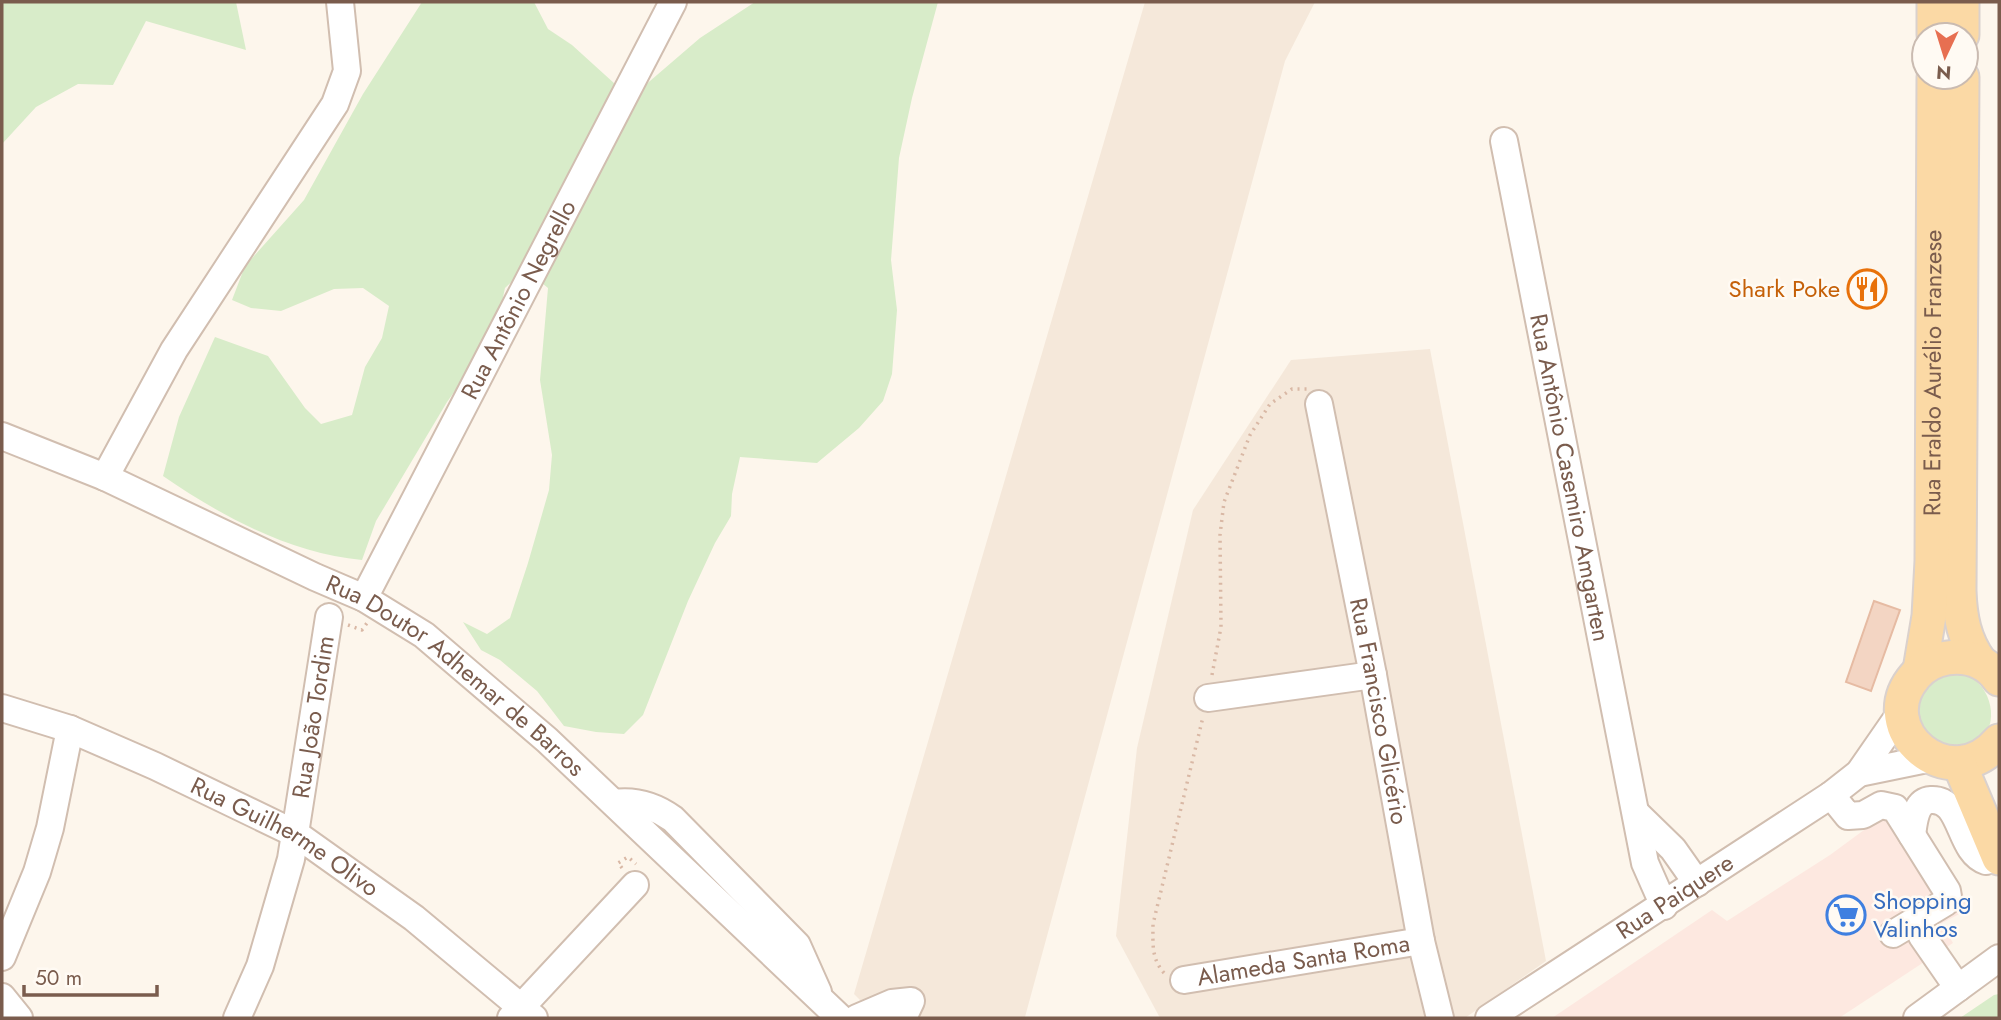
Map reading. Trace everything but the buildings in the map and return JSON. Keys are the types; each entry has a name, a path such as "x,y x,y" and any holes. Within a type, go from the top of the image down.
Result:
{"main road":[{"path":"1934,2 1934,21"},
{"path":"1962,2 1962,21"},
{"name":"Rua Eraldo Aurélio Franzese","path":"1902,711 1904,695 1910,681 1920,670 1929,616 1932,561 1934,91"},
{"name":"Rua Eraldo Aurélio Franzese","path":"1962,91 1960,613 1971,650 1994,673"},
{"path":"1920,670 1938,659 1960,657 1994,673"},
{"path":"1902,711 1904,725 1920,750 1946,761 1971,761 1996,756"},
{"path":"1946,761 1999,857"}],"street":[{"path":"104,477 174,350 335,104 347,71 340,2"},
{"name":"Rua Antônio Negrello","path":"364,598 673,2"},
{"name":"Rua Antônio Casemiro Amgarten","path":"1504,141 1645,863 1664,906"},
{"name":"Rua Francisco Glicério","path":"1320,404 1421,942 1440,1018"},
{"name":"Rua Doutor Adhemar de Barros","path":"2,436 104,477 364,598 424,635 547,740 831,1009"},
{"name":"Rua João Tordim","path":"237,1018 260,966 296,834 329,617"},
{"path":"1208,698 1373,675"},
{"name":"Rua Guilherme Olivo","path":"2,708 70,730 155,766 296,834 414,918 522,1014"},
{"name":"Rua Paiquere","path":"1489,1018 1831,795 1859,773 1902,711"},
{"path":"2,957 37,872 50,828 70,730"},
{"name":"Rua Paiquere","path":"1859,773 1946,761"},
{"path":"1831,795 1848,816 1856,817 1876,806 1891,806 1947,891 1946,902 1893,934"},
{"path":"1912,835 1920,805 1925,801 1939,800 1952,810 1963,837 1975,854 1986,861 1999,857"},
{"path":"1637,814 1673,849 1697,883"},
{"path":"522,1014 635,885"},
{"path":"1922,936 1958,988"},
{"name":"Alameda Santa Roma","path":"1184,980 1421,942"},
{"path":"1917,1018 1999,958"},
{"path":"2,997 19,1018"},
{"path":"858,1018 892,1003 911,1001 903,1018"}],"path":[{"path":"1184,980 1165,974 1157,965 1153,953 1153,924 1208,698 1221,627 1220,535 1223,513 1236,467 1250,435 1270,404 1292,389 1301,387 1308,390 1320,404"}],"shaded area":[{"path":"1145,2 1315,2 1285,61 1025,1017 878,1018 854,994"},
{"path":"1430,349 1546,961 1465,1018 1160,1018 1116,936 1137,748 1193,510 1291,360"},
{"name":"Shopping Valinhos","path":"1883,816 1893,829 1918,816 1971,908 1942,923 1953,943 1839,1018 1552,1018 1712,910 1727,921 1830,855"}],"green space":[{"path":"2,2 236,2 246,50 146,21 113,85 78,84 36,107 2,144"},
{"path":"422,2 534,2 548,29 572,45 615,84 643,87 700,38 755,2 938,2 899,158 891,260 897,310 892,374 883,401 859,428 817,463 740,457 732,494 731,516 688,601 643,715 624,734 564,726 537,691 500,660 481,650 463,622 487,634 510,618 549,490 552,455 540,380 548,288 525,269 505,288 499,316 482,353 447,402 376,521 362,560 309,550 258,531 233,519 163,476 179,417 215,337 268,356 305,408 321,424 352,415 365,367 382,338 389,306 363,288 334,289 281,311 251,308 232,300 245,266 304,200 363,94"},
{"path":"1965,673 1982,687 1987,696 1991,716 1985,735 1978,743 1951,750 1919,729 1918,703 1924,686 1930,681"},
{"path":"1999,994 1999,1018 1960,1018 1994,995"}],"place":[{"name":"Shark Poke","path":"1867,289"},
{"name":"Shopping Valinhos","path":"1846,915"}]}
